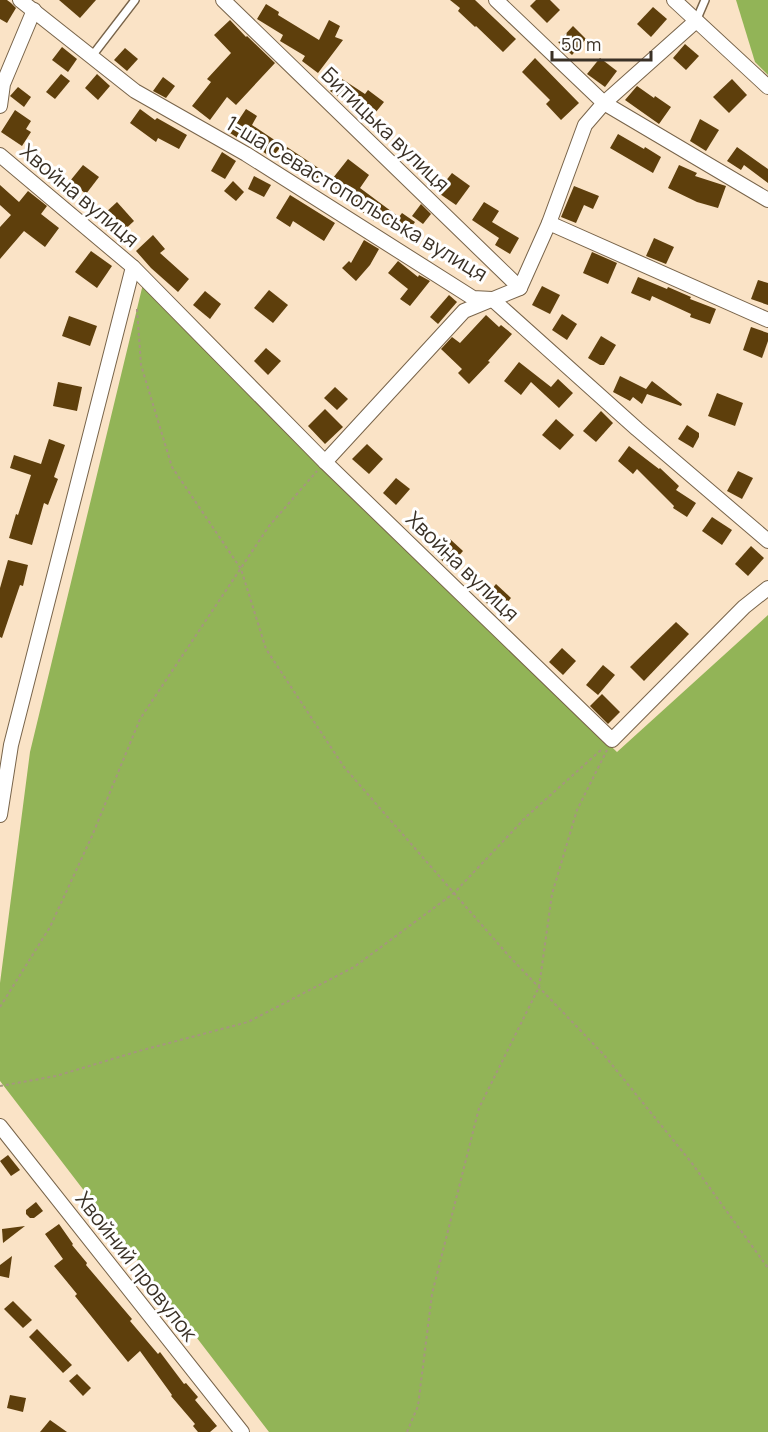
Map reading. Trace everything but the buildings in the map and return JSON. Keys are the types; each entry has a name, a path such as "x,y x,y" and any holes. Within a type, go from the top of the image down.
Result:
{"street":[{"name":"1-ша Севастопольська вулиця","path":"20,0 135,91 246,154 473,298 492,299 637,429 768,541"},
{"name":"Битицька вулиця","path":"223,0 520,288"},
{"path":"496,0 604,102 768,200"},
{"path":"674,0 768,87"},
{"path":"0,106 2,84 34,10"},
{"path":"325,462 464,311 520,288 549,223 585,125 604,102 696,21"},
{"name":"Хвойна вулиця","path":"0,155 133,267 325,462 612,740"},
{"path":"549,223 768,320"},
{"name":"Хвойна вулиця","path":"0,815 11,745 133,267"},
{"path":"612,740 744,607 768,588"},
{"name":"Хвойний провулок","path":"0,1126 242,1432"}],"lane":[{"path":"92,56 135,0"},
{"path":"696,21 705,0"}],"path":[{"path":"136,300 141,365 172,467 241,569 266,649 344,767 508,955 604,1055 691,1162 768,1268"},
{"path":"0,1007 50,927 92,836 140,719 269,526 325,462"},
{"path":"0,1086 56,1076 248,1022 354,967 454,893 527,816 612,740"},
{"path":"407,1432 418,1406 432,1294 479,1108 539,987 552,894 578,810 612,740"}],"green space":[{"path":"736,0 768,0 768,75 755,62"},
{"path":"143,284 314,460 617,752 768,615 768,1432 269,1432 0,1081 0,983 30,752"}]}
